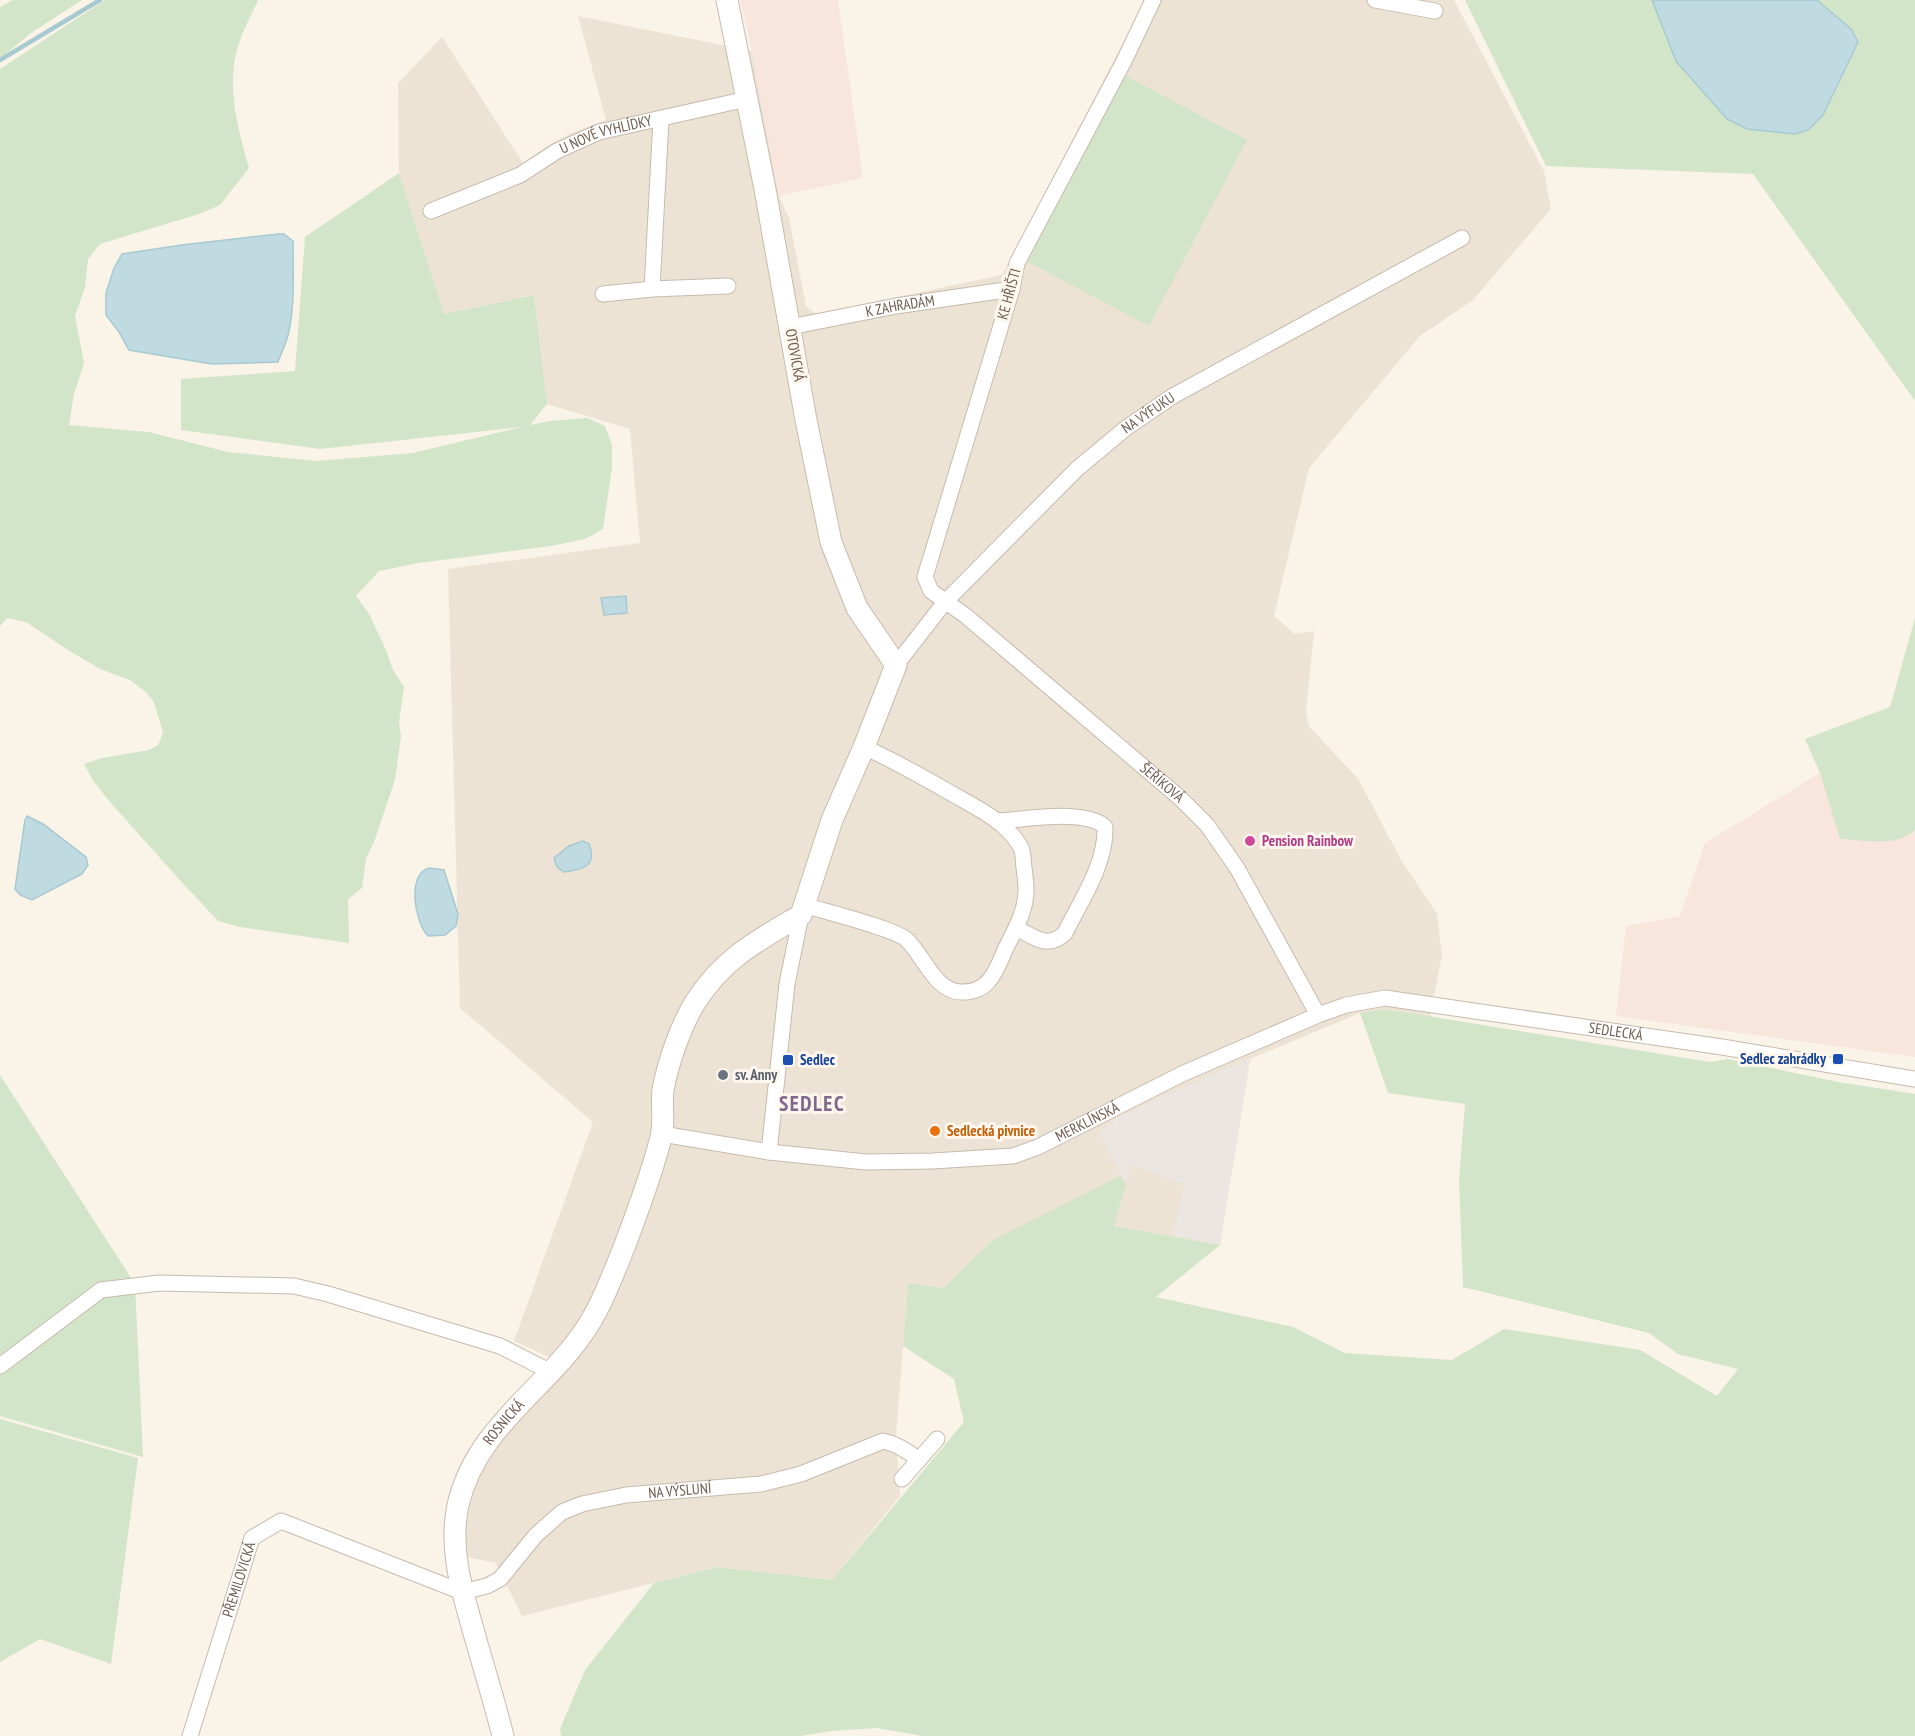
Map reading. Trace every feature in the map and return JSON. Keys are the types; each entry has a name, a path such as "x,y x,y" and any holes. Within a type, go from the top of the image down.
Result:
{"street":[{"name":"OTOVICKÁ","path":"727,0 831,542 857,608 896,665"},
{"name":"KE HŘIŠTI","path":"945,602 931,591 925,578 1012,289 1017,263 1124,61 1153,0"},
{"path":"1375,0 1435,11"},
{"path":"660,119 747,99"},
{"name":"U NOVÉ VYHLÍDKY","path":"431,211 520,175 557,151 599,132 660,119 652,289"},
{"name":"NA VÝFUKU","path":"896,665 945,602 1077,469 1135,422 1173,396 1462,238"},
{"path":"603,294 652,289 728,286"},
{"name":"K ZAHRADÁM","path":"790,327 896,306 1012,289"},
{"name":"ŠEŘÍKOVÁ","path":"945,602 966,616 1180,798 1207,825 1238,868 1318,1015"},
{"path":"769,1152 787,984 803,910 832,819 864,747 896,665"},
{"path":"662,1134 663,1090 680,1033 695,1003 713,977 744,949 803,910 905,937 919,952 928,969 941,984 957,992 970,992 984,988 994,974 1022,913 1026,891 1022,847 997,821 921,775 864,747"},
{"path":"997,821 1081,816 1099,821 1105,827 1105,843 1100,863 1065,933 1057,941 1046,942 1016,928"},
{"name":"SEDLECKÁ","path":"1318,1015 1346,1005 1385,998 1722,1047 1915,1079"},
{"name":"MERKLÍNSKÁ","path":"662,1134 769,1152 866,1162 1012,1156 1038,1147 1182,1074 1318,1015"},
{"name":"ROSNICKÁ","path":"503,1736 456,1565 458,1506 473,1466 495,1431 582,1336 606,1292 638,1210 662,1134"},
{"path":"0,1366 102,1290 159,1283 294,1286 328,1294 500,1346 551,1372"},
{"path":"902,1479 937,1439"},
{"name":"NA VÝSLUNÍ","path":"462,1592 487,1586 500,1579 543,1529 562,1512 582,1503 626,1495 761,1484 801,1474 883,1441 906,1450 919,1460"},
{"name":"PŘEMILOVICKÁ","path":"190,1736 252,1538 281,1521 462,1592"}],"shaded area":[{"path":"740,0 838,0 863,178 779,196 752,51"},
{"path":"1143,0 1454,0 1544,171 1551,209 1473,300 1420,336 1309,468 1274,616 1295,634 1314,631 1306,712 1309,726 1359,780 1401,860 1437,914 1442,955 1430,1017 1385,1009 1360,1013 1250,1059 1220,1245 1114,1226 1125,1185 993,1240 943,1288 908,1283 896,1435 900,1496 832,1580 717,1567 522,1616 496,1563 462,1556 464,1509 482,1462 564,1372 551,1358 514,1341 593,1122 460,1008 448,569 640,543 630,429 547,404 534,295 444,314 399,173 398,83 442,37 523,163 569,134 606,120 578,16 752,51 779,196 789,218 806,306 816,314 1002,275 1137,16"},
{"path":"1820,773 1840,839 1912,833 1915,830 1915,1057 1616,1016 1626,926 1680,916 1705,843"},
{"path":"1250,1059 1220,1245 1173,1236 1185,1183 1174,1181 1132,1164 1125,1183 1099,1132 1114,1123 1112,1121"}],"green space":[{"path":"13,0 82,0 31,33 0,59 0,7"},
{"path":"105,0 258,0 239,43 233,74 237,122 249,168 220,205 199,214 100,244 88,259 85,287 75,316 84,363 74,394 69,425 149,432 228,452 316,461 413,453 522,427 320,449 181,430 181,379 295,371 305,237 399,173 444,314 534,295 547,404 530,425 587,418 605,426 612,445 612,468 603,529 585,539 551,546 419,563 379,571 356,596 369,614 393,670 404,687 395,780 374,842 366,858 362,888 348,899 349,943 240,927 218,921 110,802 94,782 84,764 102,758 149,750 158,745 163,733 154,702 146,692 130,680 100,669 26,622 7,618 0,626 0,69"},
{"path":"1465,0 1652,0 1676,61 1727,119 1823,115 1858,42 1831,11 1817,0 1915,0 1915,401 1753,174 1546,166"},
{"path":"1124,75 1247,140 1149,326 1026,261"},
{"path":"1915,618 1915,830 1907,836 1889,841 1840,839 1820,773 1805,739 1890,707"},
{"path":"1384,1009 1710,1062 1728,1059 1838,1082 1915,1094 1915,1736 922,1736 877,1728 831,1731 801,1736 561,1736 560,1729 585,1670 654,1583 717,1567 832,1580 964,1422 954,1379 903,1346 908,1283 943,1288 993,1240 1120,1176 1126,1184 1114,1226 1220,1245 1156,1297 1293,1327 1345,1353 1452,1360 1504,1329 1640,1350 1717,1396 1738,1369 1678,1354 1649,1333 1463,1287 1459,1179 1465,1104 1388,1093 1360,1013"},
{"path":"0,1075 135,1284 143,1457 0,1416"},
{"path":"0,1419 138,1458 111,1664 40,1639 0,1662"}],"water":[{"path":"1652,0 1817,0 1851,29 1858,42 1823,115 1808,130 1795,134 1747,129 1727,119 1676,61"},
{"path":"284,234 293,241 293,286 289,331 278,362 212,364 129,350 106,315 106,293 114,268 122,254"},
{"path":"626,596 627,613 604,615 601,598"},
{"path":"27,816 43,824 86,857 88,865 82,874 32,900 20,895 15,889"},
{"path":"583,841 589,844 591,851 590,862 587,866 564,872 557,867 554,858 569,846"},
{"path":"429,868 444,870 458,914 456,926 445,935 428,936 419,920 415,889 422,872"}],"waterway":[{"path":"0,60 100,0"}],"place":[{"name":"Pension Rainbow","path":"1250,841"},
{"name":"Sedlec zahrádky","path":"1838,1059"},
{"name":"Sedlec","path":"788,1060"},
{"name":"sv. Anny","path":"723,1075"},
{"name":"Sedlecká pivnice","path":"935,1131"}],"district":[{"name":"SEDLEC","path":"812,1104"}]}
